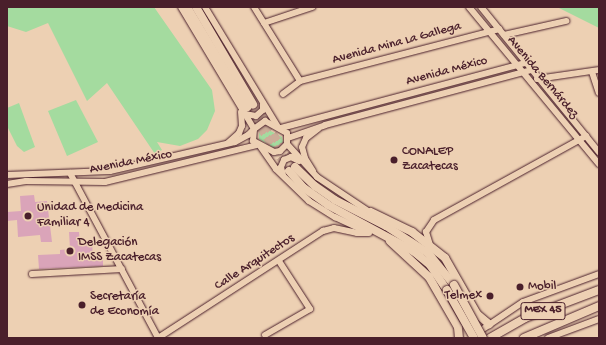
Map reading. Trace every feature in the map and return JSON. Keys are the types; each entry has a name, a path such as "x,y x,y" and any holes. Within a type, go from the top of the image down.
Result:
{"main road":[{"path":"187,7 247,107"},
{"path":"196,7 247,107"},
{"path":"473,338 451,288 424,260 328,205 304,188 292,169 335,200 386,226 428,253 451,288 483,338"},
{"path":"371,212 402,227 432,246 452,267 480,318 489,324"},
{"path":"377,233 429,277 459,334 480,318"},
{"name":"MEX 45","path":"490,338 525,318 599,290"},
{"name":"MEX 45","path":"524,338 595,307"}],"street":[{"path":"181,7 236,101 243,118 242,126 234,139 225,144"},
{"path":"205,7 262,104 279,127"},
{"path":"254,7 300,81 283,94"},
{"path":"264,24 296,10 312,7"},
{"name":"Avenida Bernárdez","path":"469,7 599,164"},
{"name":"Avenida Bernárdez","path":"481,7 599,152"},
{"path":"504,35 566,21"},
{"name":"Avenida Mina La Gallega","path":"300,81 499,29"},
{"name":"Avenida México","path":"279,127 526,63"},
{"name":"Avenida México","path":"288,141 325,124 532,70"},
{"path":"530,80 599,70"},
{"path":"592,72 599,93"},
{"path":"236,101 247,107 254,129 253,141 274,152 283,149 288,141"},
{"path":"247,107 248,116 256,116 263,110 262,104"},
{"path":"254,129 265,121 285,130 288,141 306,167"},
{"path":"317,177 305,158 302,147 309,135 325,124"},
{"name":"Avenida México","path":"7,174 86,174 136,167 241,140 254,129"},
{"path":"432,246 426,232 434,220 586,136"},
{"path":"259,145 287,181 323,210 377,233"},
{"name":"Avenida México","path":"7,184 26,181 75,184 126,178 259,145"},
{"path":"287,181 281,170 284,160 293,157 317,177 371,212 386,226"},
{"path":"70,173 158,338"},
{"name":"Calle Arquitectos","path":"158,338 279,261 323,231 334,228 357,233 377,233"},
{"path":"265,335 310,309 279,261"},
{"path":"32,274 122,269"},
{"path":"473,338 489,324 523,302 599,274"},
{"path":"548,338 599,319"}],"green space":[{"path":"7,7 154,7 212,90 215,111 207,130 198,139 180,146 157,142 162,150 155,154 107,83 87,101 48,23 26,32 7,26"},
{"path":"557,7 599,7 599,28"},
{"path":"76,100 98,142 67,156 48,111"},
{"path":"19,103 35,147 24,152 17,146 7,126 7,108"},
{"path":"265,128 282,137 283,143 280,148 274,148 259,139 259,131"}],"building":[{"name":"Unidad de Medicina Familiar 4","path":"34,195 35,202 47,201 52,242 41,242 40,235 18,237 17,220 7,221 7,212 21,211 20,196"},
{"name":"Delegación IMSS Zacatecas","path":"69,232 79,232 80,244 92,243 93,256 103,255 103,266 39,269 38,255 60,254 60,250 70,249"}],"tunnel":[{"path":"253,104 295,167"},
{"path":"247,107 289,171"}],"place":[{"name":"CONALEP Zacatecas","path":"394,160"},
{"name":"Unidad de Medicina Familiar 4","path":"28,216"},
{"name":"Delegación IMSS Zacatecas","path":"70,251"},
{"name":"Mobil","path":"520,287"},
{"name":"Telmex","path":"490,296"},
{"name":"Secretaría de Economía","path":"82,305"}]}
